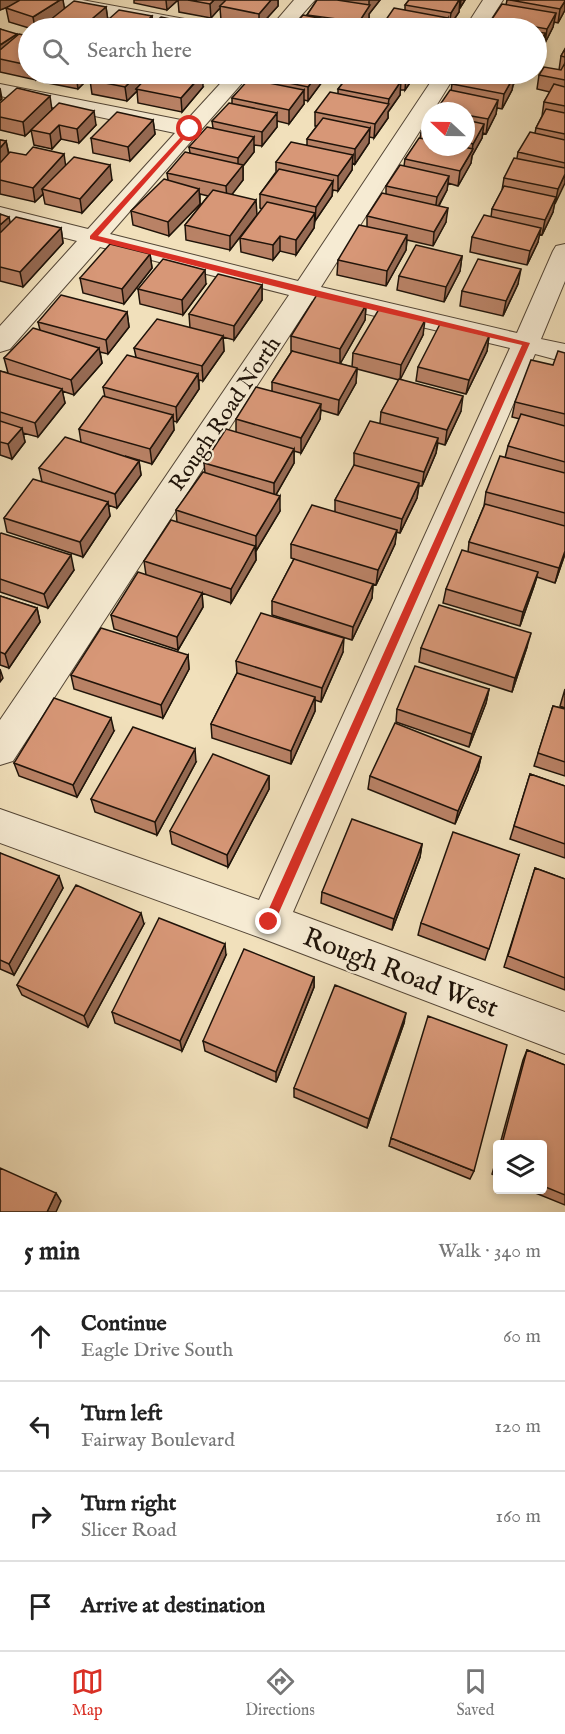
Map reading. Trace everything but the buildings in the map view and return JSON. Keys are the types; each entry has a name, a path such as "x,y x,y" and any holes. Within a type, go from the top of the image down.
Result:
{"street":[{"path":"62,0 147,18"},
{"path":"289,18 305,0"},
{"path":"482,18 494,0"},
{"path":"0,343 231,84"},
{"name":"Rough Road North","path":"0,750 440,84"},
{"path":"0,90 190,129"},
{"path":"0,214 305,291 565,353"},
{"path":"269,922 565,251"},
{"name":"Rough Road West","path":"0,826 269,922 565,1033"}],"route":[{"path":"190,129 93,237 305,291 526,343 269,922"}]}
